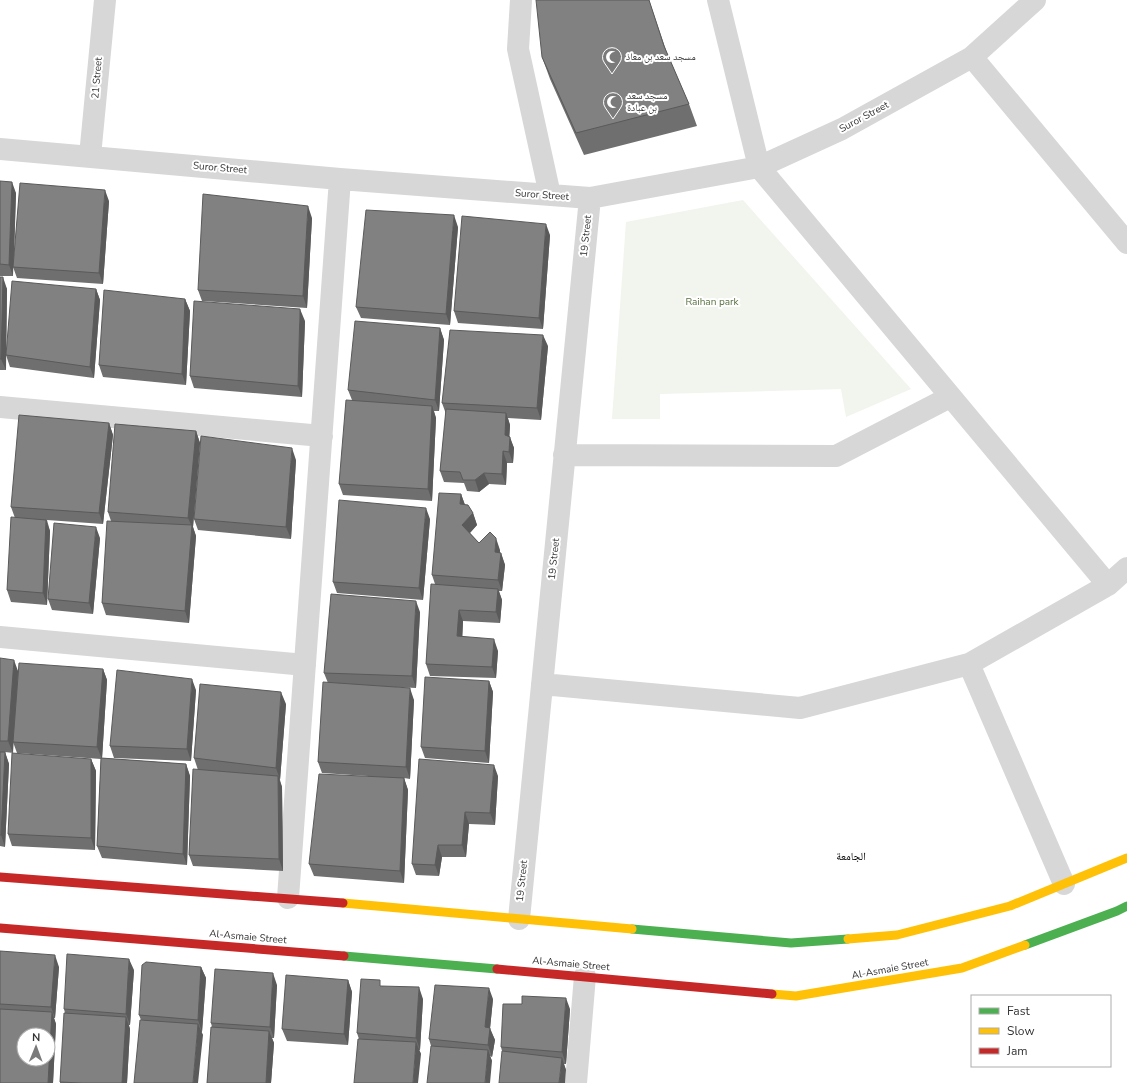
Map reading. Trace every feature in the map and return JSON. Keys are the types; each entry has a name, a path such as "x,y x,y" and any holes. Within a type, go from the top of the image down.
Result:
{"street":[{"name":"21 Street","path":"90,156 104,0"},
{"path":"521,0 518,49 550,195"},
{"path":"718,0 759,167 1108,585"},
{"name":"Suror Street","path":"0,148 340,180 590,198 759,167 842,129 972,57 1035,0"},
{"path":"972,57 1127,243"},
{"path":"288,898 340,180"},
{"name":"19 Street","path":"519,919 590,198"},
{"path":"564,455 836,456 950,397"},
{"path":"0,407 322,436"},
{"path":"542,684 800,708 969,664 1108,585 1127,568"},
{"path":"0,637 305,665"},
{"path":"969,664 1064,884"},
{"path":"0,877 288,898 791,943 897,935 1010,906 1127,858"},
{"name":"Al-Asmaie Street","path":"0,928 585,976 796,996 962,968 1127,906"},
{"path":"576,1083 585,976"}],"green space":[{"name":"Raihan park","path":"743,200 911,389 846,417 841,389 660,394 660,419 612,419 626,222"}],"building":[{"name":"مسجد سعد بن معاذ","path":"536,0 649,0 664,46 689,104 576,133 542,57"},
{"path":"0,181 12,182 9,265 0,264"},
{"path":"20,183 105,190 99,273 13,267"},
{"path":"203,194 308,206 303,296 198,290"},
{"path":"366,210 454,215 446,314 356,307"},
{"path":"462,216 546,224 539,318 454,311"},
{"path":"0,277 3,277 1,359 0,359"},
{"path":"12,281 96,289 90,367 6,355"},
{"path":"104,290 185,299 182,374 99,365"},
{"path":"194,301 300,309 298,386 190,376"},
{"path":"355,321 440,328 435,400 348,390"},
{"path":"450,330 543,335 537,408 442,403"},
{"path":"346,400 432,406 428,489 339,484"},
{"path":"446,409 506,413 505,435 510,437 509,452 503,451 502,474 484,473 475,480 463,480 460,472 440,471"},
{"path":"19,415 109,423 99,513 11,507"},
{"path":"115,424 196,431 188,518 108,512"},
{"path":"201,436 292,448 286,527 194,519"},
{"path":"439,493 461,494 460,504 468,505 473,513 462,525 479,543 490,532 496,538 495,552 501,553 498,580 432,575"},
{"path":"339,500 426,508 419,588 333,582"},
{"path":"11,517 46,520 43,593 7,590"},
{"path":"107,521 192,525 185,611 102,603"},
{"path":"54,523 96,527 89,603 48,599"},
{"path":"431,584 498,589 496,612 459,610 457,636 494,639 492,667 426,664"},
{"path":"331,594 416,601 412,676 324,673"},
{"path":"0,658 14,660 8,741 0,741"},
{"path":"19,663 103,669 97,747 13,742"},
{"path":"117,670 192,679 187,749 110,746"},
{"path":"425,677 489,681 485,751 421,747"},
{"path":"323,682 410,688 406,767 318,762"},
{"path":"200,684 281,692 276,768 194,758"},
{"path":"0,752 5,752 1,835 0,835"},
{"path":"12,753 91,759 91,838 8,834"},
{"path":"101,758 186,764 183,854 97,846"},
{"path":"419,759 494,765 490,813 465,812 462,845 438,845 435,865 412,864"},
{"path":"193,769 278,776 279,859 189,855"},
{"path":"319,774 404,778 400,871 309,864"},
{"path":"0,951 55,955 51,1007 0,1004"},
{"path":"67,954 129,959 126,1014 64,1009"},
{"path":"146,962 201,967 198,1020 139,1015 142,965"},
{"path":"215,969 273,973 270,1027 211,1023"},
{"path":"286,975 348,980 344,1034 282,1029"},
{"path":"361,979 380,980 380,986 419,987 416,1038 357,1033"},
{"path":"435,985 489,988 485,1027 490,1028 488,1045 429,1039"},
{"path":"522,996 566,998 562,1052 501,1047 503,1004 522,1004"},
{"path":"0,1009 52,1012 51,1027 16,1027 16,1067 49,1067 48,1083 0,1083"},
{"path":"64,1013 126,1017 122,1083 60,1082"},
{"path":"140,1020 198,1024 193,1083 134,1083"},
{"path":"211,1027 269,1031 266,1083 207,1083"},
{"path":"358,1039 416,1042 413,1083 354,1083"},
{"path":"431,1046 488,1050 485,1083 427,1083"},
{"path":"502,1051 562,1058 559,1083 499,1083"}],"traffic: fast":[{"path":"1025,945 1127,906"},
{"path":"632,929 791,943 848,939"},
{"path":"344,956 497,969"}],"traffic: slow":[{"path":"848,939 897,935 1010,906 1127,858"},
{"path":"343,903 632,929"},
{"path":"772,994 796,996 962,968 1025,945"}],"traffic: jam":[{"path":"0,877 343,903"},
{"path":"0,928 344,956"},
{"path":"497,969 772,994"}],"place":[{"name":"مسجد سعد بن معاذ","path":"612,74"},
{"name":"مسجد سعد بن عبادة","path":"613,119"}],"district":[{"name":"الجامعة","path":"851,856"}]}
